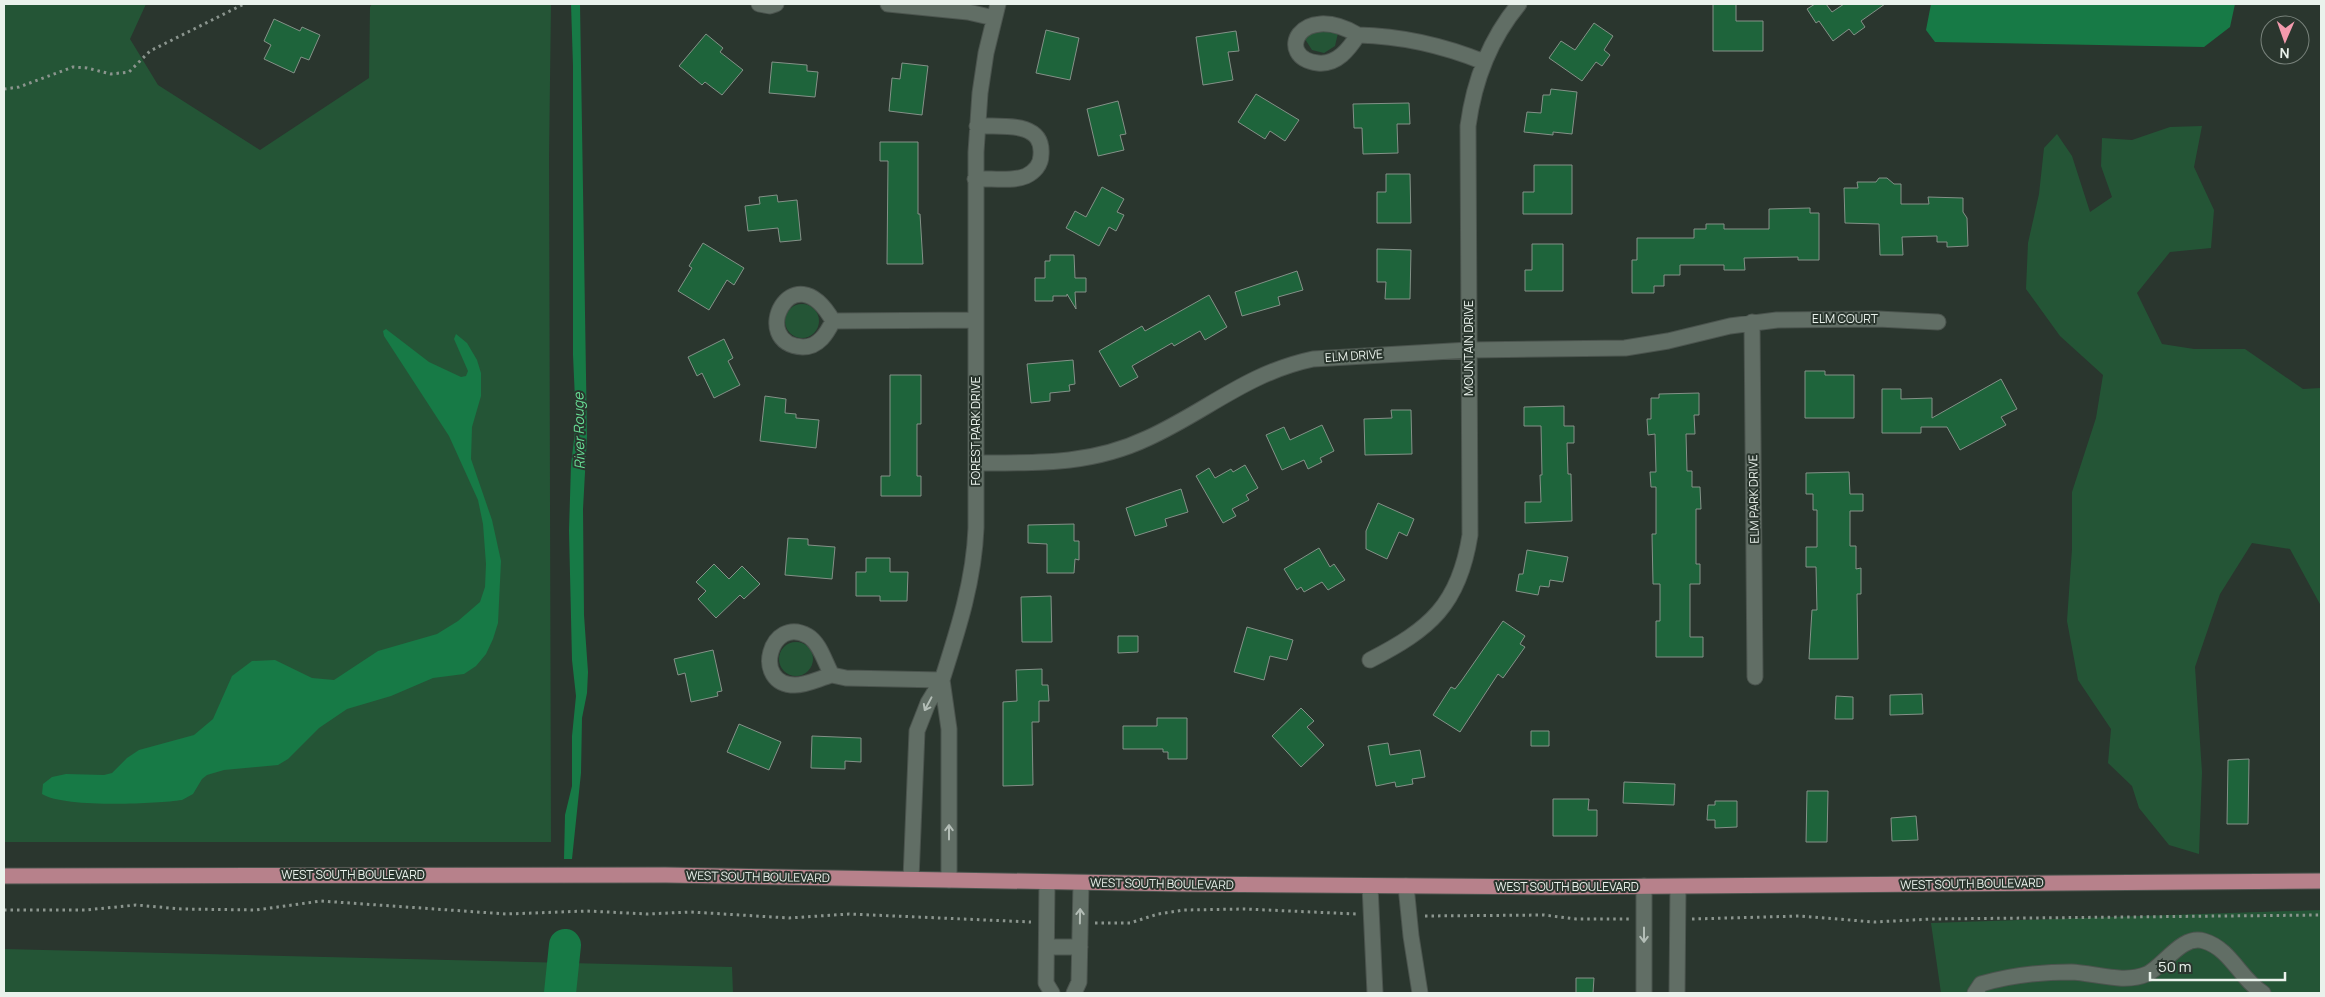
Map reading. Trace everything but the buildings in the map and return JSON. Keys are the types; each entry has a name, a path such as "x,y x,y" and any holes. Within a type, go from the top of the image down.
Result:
{"main road":[{"name":"WEST SOUTH BOULEVARD","path":"4,876 666,875 1081,883 1678,887 2321,881"}],"street":[{"path":"758,4 770,6 776,4"},
{"path":"888,4 968,12 996,11"},
{"name":"MOUNTAIN DRIVE","path":"1370,660 1403,643 1427,624 1453,593 1466,559 1470,535 1467,138 1475,88 1484,62 1503,25 1519,4"},
{"name":"FOREST PARK DRIVE","path":"911,880 917,731 928,703 942,680 973,573 976,528 975,178 977,126 986,54 996,11"},
{"path":"1358,35 1386,36 1424,42 1484,62"},
{"path":"975,178 1025,176 1035,170 1040,163 1042,155 1038,139 1025,129 977,126"},
{"name":"ELM COURT","path":"1752,322 1878,319 1938,322"},
{"path":"833,320 976,320"},
{"name":"ELM DRIVE","path":"976,463 1062,462 1109,453 1151,437 1257,377 1293,364 1330,357 1469,350 1625,348 1668,341 1752,322"},
{"name":"ELM PARK DRIVE","path":"1752,322 1755,677"},
{"path":"832,675 846,678 942,680"},
{"name":"FOREST PARK DRIVE","path":"942,680 949,729 949,880"},
{"path":"1047,882 1046,983 1052,993"},
{"path":"1074,993 1079,982 1081,883"},
{"path":"1370,886 1375,993"},
{"path":"1406,886 1411,936 1420,993"},
{"path":"1644,886 1644,993"},
{"path":"1677,993 1678,887"},
{"path":"1975,993 1981,984 2038,972 2074,972 2124,978 2146,974 2164,962 2178,948 2194,940 2202,940 2216,946 2235,962 2263,993"},
{"path":"1047,947 1080,947"}],"path":[{"path":"4,89 19,87 73,67 87,68 111,74 129,72 150,51 244,4"},
{"path":"4,910 86,910 136,905 181,909 256,910 321,901 506,914 587,911 647,914 691,912 789,918 849,914 1024,922"},
{"path":"1696,920 1800,916 1874,922 1932,919 2321,915"},
{"path":"1611,919 1624,919"}],"shaded area":[{"path":"4,4 146,4 130,39 158,85 260,150 369,78 370,7 372,4 551,4 549,156 551,842 4,842"},
{"path":"1308,26 1338,33 1335,46 1324,53 1312,50 1305,39"},
{"path":"2202,126 2194,167 2214,210 2211,248 2170,252 2137,293 2162,344 2194,349 2245,349 2303,389 2321,388 2321,606 2290,549 2252,543 2220,594 2195,667 2202,772 2199,854 2169,845 2139,808 2132,786 2108,763 2111,729 2078,680 2067,621 2072,549 2072,492 2096,418 2103,375 2060,336 2026,289 2028,243 2039,194 2044,148 2057,134 2072,156 2090,212 2112,197 2101,166 2102,138 2132,140 2170,127"},
{"path":"802,304 814,309 819,321 814,333 802,338 790,333 785,321 790,309"},
{"path":"796,642 808,647 813,659 808,671 796,676 784,671 779,659 784,647"},
{"path":"2321,910 2321,993 1941,993 1931,923"},
{"path":"4,949 732,967 733,993 4,993"}],"water":[{"path":"571,4 580,4 587,436 583,509 584,615 588,672 587,693 582,718 581,773 572,859 564,859 565,815 572,786 572,736 576,696 572,660 569,531 571,465 576,422 573,355 573,66"},
{"path":"1931,4 2235,4 2230,27 2204,47 1935,42 1926,30"},
{"path":"386,329 429,362 461,377 466,376 468,371 454,339 456,334 467,343 477,360 481,373 481,396 472,427 471,459 492,520 501,561 498,623 486,654 476,666 464,674 433,678 391,696 347,709 319,728 288,759 278,765 224,770 207,775 202,779 193,794 182,800 110,804 69,801 42,794 43,784 52,777 66,774 104,775 112,773 127,758 139,750 194,735 213,719 232,676 252,661 275,660 312,678 334,680 378,651 437,634 458,621 480,602 485,587 486,564 483,524 478,500 449,436 384,336 383,331"},
{"path":"559,947 568,949 571,955 566,993 549,993 552,959"}],"waterway":[{"name":"River Rouge","path":"560,993 565,945"}]}
